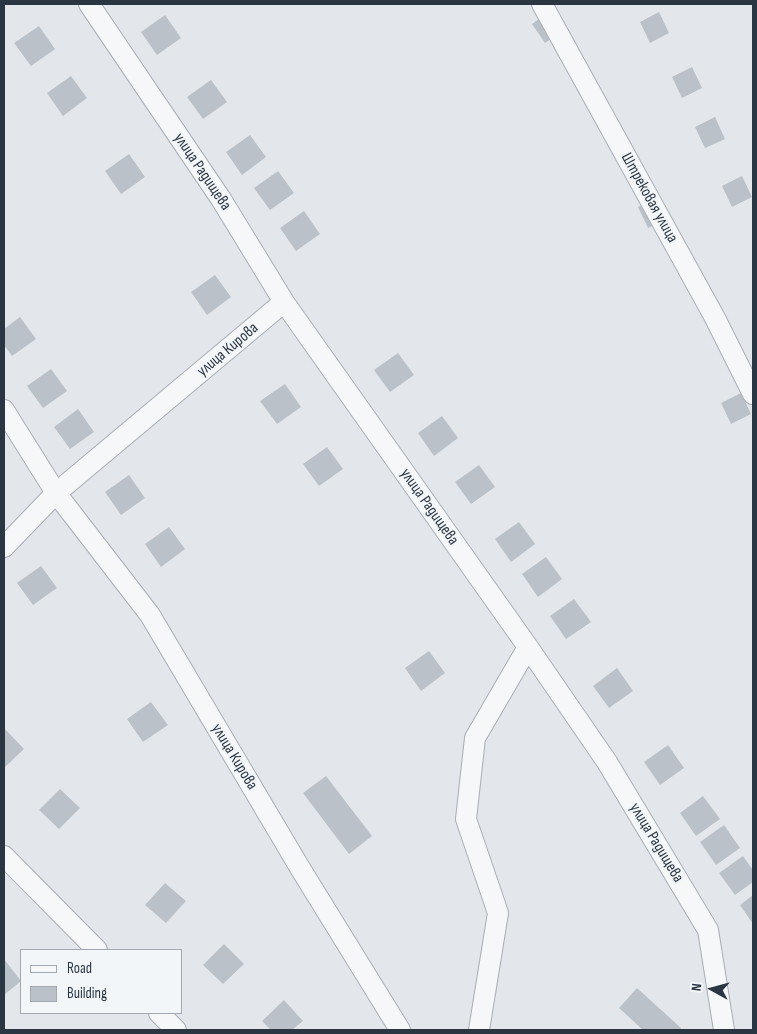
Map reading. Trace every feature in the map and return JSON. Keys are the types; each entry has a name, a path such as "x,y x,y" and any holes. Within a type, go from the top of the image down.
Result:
{"street":[{"name":"улица Радищева","path":"89,4 221,199 284,302 528,647 606,762 708,930 724,1030"},
{"name":"Штрековая улица","path":"542,4 715,318 753,394"},
{"name":"улица Кирова","path":"4,547 56,493 284,302"},
{"name":"улица Кирова","path":"4,410 56,493 150,615 300,868 400,1030"},
{"path":"479,1030 498,913 466,819 475,738 528,647"},
{"path":"4,856 96,949"},
{"path":"160,1014 176,1030"}],"building":[{"path":"550,11 563,30 545,43 532,24"},
{"path":"659,12 669,33 650,43 640,22"},
{"path":"165,15 181,38 157,55 141,32"},
{"path":"39,26 55,49 31,66 14,43"},
{"path":"692,67 702,88 682,98 672,77"},
{"path":"71,76 87,98 63,116 47,93"},
{"path":"211,80 227,102 203,119 187,97"},
{"path":"715,117 725,139 705,148 695,127"},
{"path":"250,135 266,157 242,175 226,152"},
{"path":"129,154 145,177 121,194 105,171"},
{"path":"278,171 294,193 270,210 254,188"},
{"path":"742,176 752,197 732,207 722,186"},
{"path":"658,197 668,219 648,228 638,207"},
{"path":"304,211 320,234 296,251 280,228"},
{"path":"215,275 231,297 207,315 191,292"},
{"path":"20,317 36,339 12,356 4,345 4,329"},
{"path":"398,353 414,375 390,392 374,370"},
{"path":"51,369 67,391 43,408 27,386"},
{"path":"285,384 301,407 277,424 260,401"},
{"path":"741,393 751,414 731,424 721,403"},
{"path":"78,409 94,432 70,449 54,427"},
{"path":"442,416 458,438 434,456 418,433"},
{"path":"327,447 343,469 319,486 303,464"},
{"path":"479,465 495,487 471,504 455,482"},
{"path":"129,475 145,498 121,515 105,492"},
{"path":"519,522 535,544 511,562 495,539"},
{"path":"169,527 185,549 161,567 145,544"},
{"path":"546,557 562,579 538,597 522,574"},
{"path":"41,566 57,588 33,605 17,583"},
{"path":"574,599 591,622 566,639 550,616"},
{"path":"429,651 445,673 421,691 405,668"},
{"path":"617,668 633,691 609,708 593,686"},
{"path":"151,702 168,725 143,742 127,719"},
{"path":"4,728 24,749 4,768"},
{"path":"668,745 684,768 660,785 644,762"},
{"path":"326,776 372,836 349,854 303,793"},
{"path":"60,789 80,808 59,829 39,810"},
{"path":"703,796 720,819 696,836 680,813"},
{"path":"724,825 740,848 716,865 700,842"},
{"path":"743,856 753,870 753,882 735,895 719,873"},
{"path":"165,883 186,901 166,923 145,905"},
{"path":"753,895 753,924 740,905"},
{"path":"224,944 244,964 223,984 203,965"},
{"path":"4,959 20,982 4,995"},
{"path":"637,988 681,1028 680,1030 643,1030 619,1008"},
{"path":"284,1000 303,1021 292,1030 271,1030 262,1021"}]}
